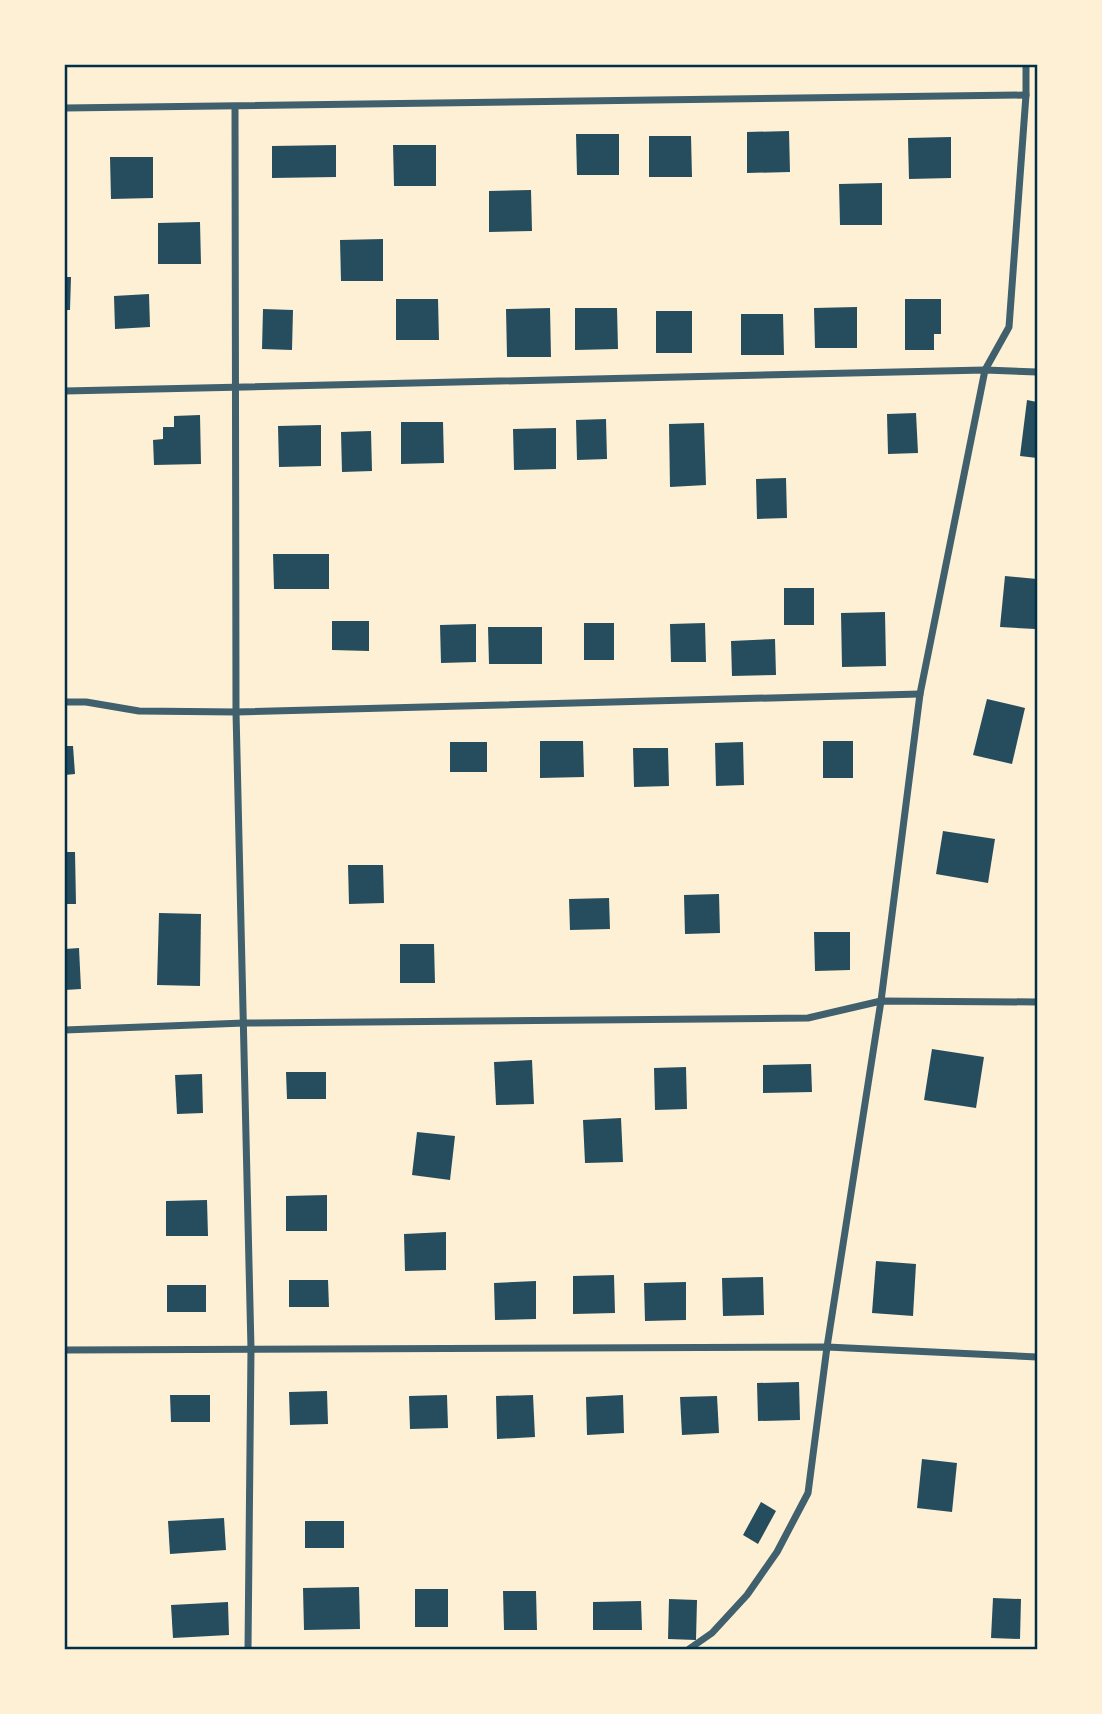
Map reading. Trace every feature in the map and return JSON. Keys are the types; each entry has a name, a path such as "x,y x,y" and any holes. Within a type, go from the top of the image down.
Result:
{"street":[{"path":"690,1649 712,1633 747,1595 777,1552 808,1493 827,1347 881,1002 920,694 985,370 1009,327 1026,65"},
{"path":"65,108 1026,95"},
{"path":"235,107 236,712 251,1349 248,1649"},
{"path":"65,391 985,370 1037,372"},
{"path":"65,702 86,702 139,710 236,712 920,694"},
{"path":"65,1030 244,1023 808,1018 881,1002 1037,1002"},
{"path":"65,1350 827,1347 1037,1357"}],"building":[{"path":"789,131 790,172 747,173 747,132"},
{"path":"576,134 619,134 619,175 577,175"},
{"path":"649,136 691,136 692,177 649,177"},
{"path":"951,137 951,178 909,179 908,138"},
{"path":"336,145 336,177 272,178 272,146"},
{"path":"393,145 436,145 436,186 394,186"},
{"path":"110,157 153,157 153,198 111,199"},
{"path":"882,183 882,225 840,225 839,184"},
{"path":"531,190 532,231 489,232 489,191"},
{"path":"200,222 201,264 158,264 158,223"},
{"path":"383,239 383,281 341,281 340,240"},
{"path":"65,277 71,277 70,310 65,310"},
{"path":"149,294 150,327 115,329 114,296"},
{"path":"396,299 438,299 439,340 396,340"},
{"path":"905,299 941,299 941,334 934,334 934,350 905,350"},
{"path":"857,307 857,348 815,348 814,308"},
{"path":"550,308 551,357 507,357 506,309"},
{"path":"575,308 617,308 618,349 575,350"},
{"path":"263,309 293,310 292,350 262,349"},
{"path":"656,311 692,311 692,353 656,353"},
{"path":"741,314 783,314 784,355 741,355"},
{"path":"1027,400 1037,402 1037,458 1020,456"},
{"path":"916,413 918,453 888,454 887,414"},
{"path":"200,415 201,464 154,465 153,440 163,439 163,427 174,427 174,416"},
{"path":"606,419 607,459 577,460 576,420"},
{"path":"401,422 443,422 444,463 401,464"},
{"path":"704,423 706,485 670,487 669,424"},
{"path":"321,425 321,466 279,467 278,426"},
{"path":"556,428 556,469 514,470 513,429"},
{"path":"371,431 372,471 342,472 341,432"},
{"path":"786,478 787,518 757,519 756,479"},
{"path":"273,554 329,554 329,589 274,589"},
{"path":"1005,576 1037,579 1035,629 1000,627"},
{"path":"784,588 814,588 814,625 784,625"},
{"path":"885,612 886,666 842,667 841,613"},
{"path":"332,621 369,621 369,651 332,650"},
{"path":"584,623 614,623 614,660 584,660"},
{"path":"705,623 706,662 671,662 670,624"},
{"path":"476,624 476,662 441,663 440,625"},
{"path":"488,627 542,627 542,664 489,664"},
{"path":"775,639 776,675 732,676 731,641"},
{"path":"987,699 1025,708 1012,764 973,755"},
{"path":"540,741 583,741 584,777 540,778"},
{"path":"823,741 853,741 853,778 823,778"},
{"path":"450,742 487,742 487,772 450,772"},
{"path":"743,742 744,785 716,786 715,743"},
{"path":"65,746 73,746 75,774 65,775"},
{"path":"633,748 668,748 669,786 634,787"},
{"path":"943,831 995,839 988,883 936,874"},
{"path":"65,852 75,852 76,904 65,904"},
{"path":"348,865 383,865 384,903 349,904"},
{"path":"719,894 720,933 685,934 684,895"},
{"path":"609,898 610,929 570,930 569,899"},
{"path":"159,913 201,914 200,986 157,985"},
{"path":"814,932 850,932 850,970 815,971"},
{"path":"400,944 434,944 435,983 400,983"},
{"path":"79,948 81,989 65,990 65,949"},
{"path":"932,1049 984,1057 976,1108 924,1100"},
{"path":"532,1060 534,1104 496,1105 494,1062"},
{"path":"811,1064 812,1092 763,1093 763,1065"},
{"path":"686,1067 687,1109 655,1110 654,1068"},
{"path":"286,1072 326,1072 326,1099 287,1099"},
{"path":"202,1074 203,1113 177,1114 175,1075"},
{"path":"621,1118 623,1162 585,1163 583,1120"},
{"path":"417,1132 455,1136 450,1180 412,1175"},
{"path":"327,1195 327,1231 286,1231 286,1196"},
{"path":"207,1200 208,1236 166,1236 166,1201"},
{"path":"446,1232 446,1270 405,1271 404,1234"},
{"path":"876,1261 916,1264 913,1316 872,1313"},
{"path":"614,1275 615,1313 573,1314 573,1276"},
{"path":"763,1277 764,1315 723,1316 722,1278"},
{"path":"289,1280 328,1280 329,1307 289,1307"},
{"path":"536,1281 536,1319 495,1320 494,1283"},
{"path":"686,1282 686,1320 645,1321 644,1283"},
{"path":"167,1285 206,1285 206,1312 167,1312"},
{"path":"799,1382 800,1420 758,1421 757,1383"},
{"path":"327,1391 328,1424 290,1425 289,1392"},
{"path":"170,1395 210,1395 210,1422 171,1422"},
{"path":"447,1395 448,1428 410,1429 409,1396"},
{"path":"533,1395 535,1437 497,1439 496,1396"},
{"path":"623,1395 624,1433 587,1435 586,1397"},
{"path":"717,1396 719,1433 682,1435 680,1397"},
{"path":"922,1459 957,1463 952,1512 917,1508"},
{"path":"761,1502 776,1511 758,1544 743,1535"},
{"path":"224,1518 226,1550 170,1554 168,1521"},
{"path":"305,1521 344,1521 344,1548 305,1548"},
{"path":"359,1587 360,1629 304,1630 303,1588"},
{"path":"415,1589 448,1589 448,1627 415,1627"},
{"path":"503,1591 536,1591 537,1630 504,1630"},
{"path":"993,1598 1021,1599 1020,1639 991,1638"},
{"path":"669,1599 697,1600 696,1640 668,1639"},
{"path":"641,1601 642,1630 593,1630 593,1602"},
{"path":"228,1602 229,1635 173,1638 171,1605"}]}
